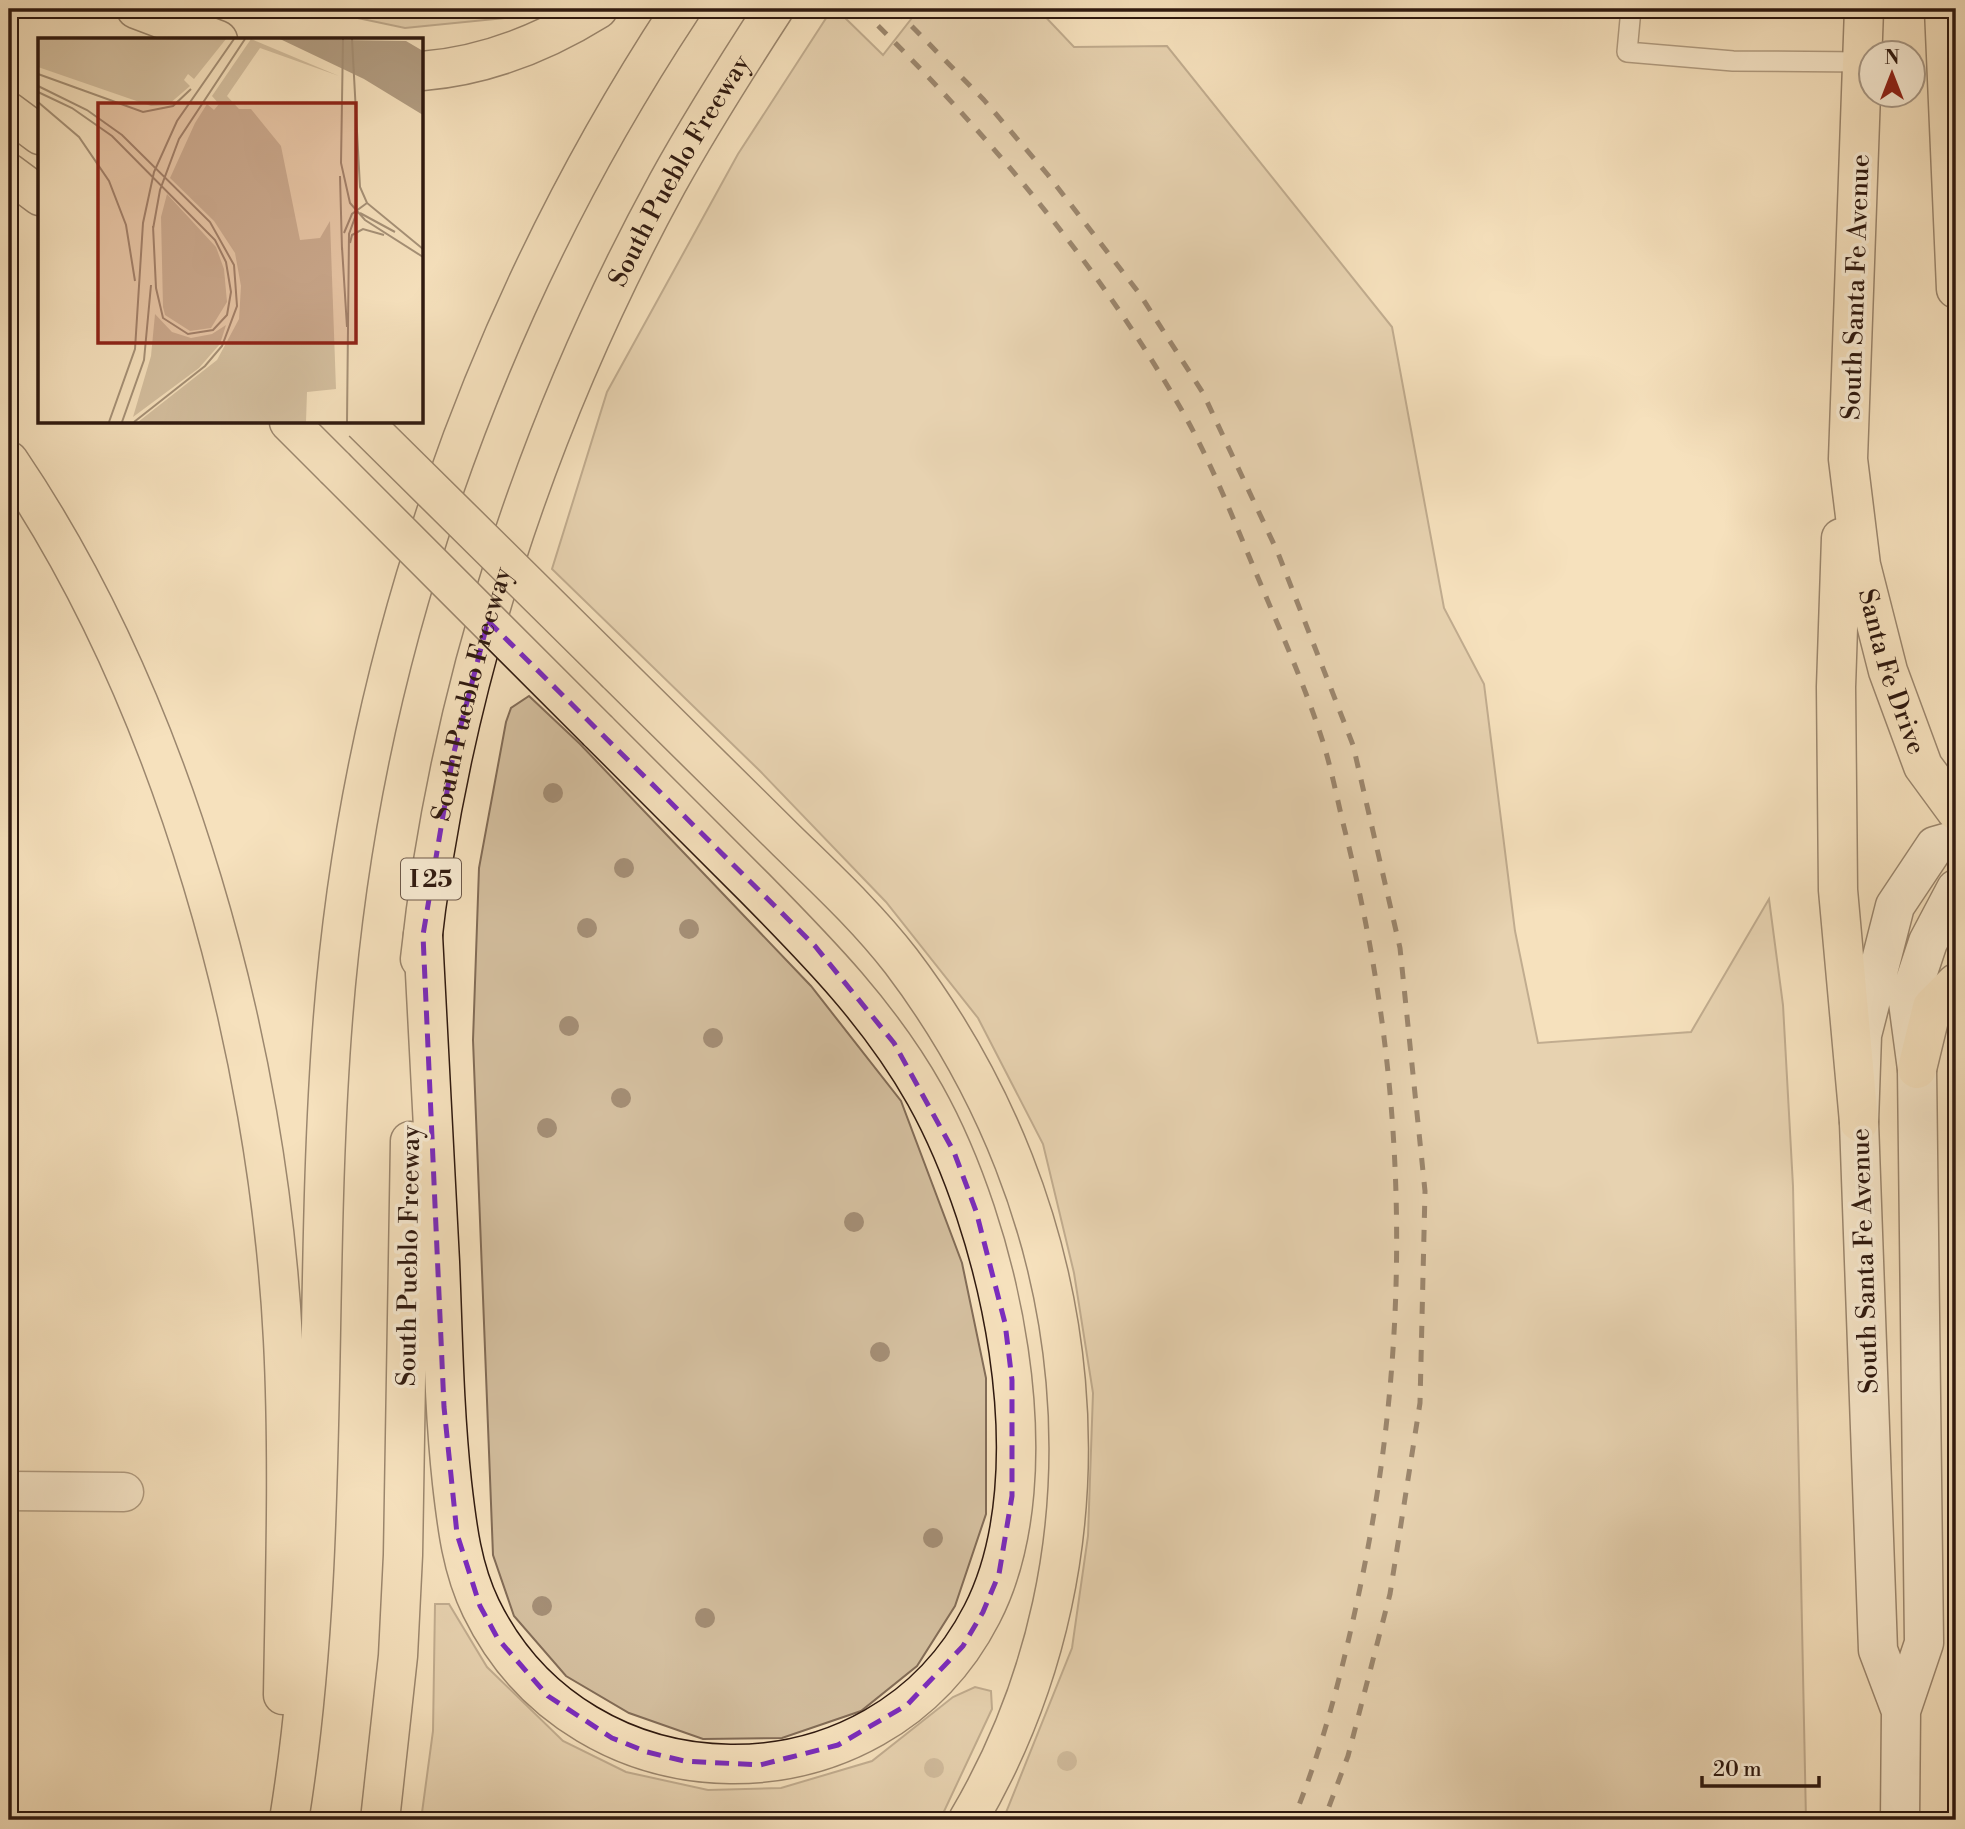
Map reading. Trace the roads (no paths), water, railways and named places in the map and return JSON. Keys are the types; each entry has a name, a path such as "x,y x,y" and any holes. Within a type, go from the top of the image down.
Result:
{"main road":[{"path":"136,9 213,38"},
{"path":"424,71 484,60 529,45 598,9"},
{"path":"289,1820 310,1659 316,1554 327,1130 333,1017 358,820 377,722 401,625 432,524 467,426 507,328 551,233 600,140 681,9"},
{"name":"South Pueblo Freeway","path":"380,1820 398,1656 413,1025 422,934 446,794 474,667 503,567 537,469 576,372 660,196 719,94 774,9"},
{"name":"South Santa Fe Avenue","path":"1863,38 1864,9"},
{"path":"1944,9 1956,289"},
{"name":"South Santa Fe Avenue","path":"1861,108 1849,459 1861,565"},
{"path":"9,112 38,134"},
{"path":"9,173 38,195"},
{"path":"291,424 815,946 894,1043 926,1096 954,1152 976,1211 1005,1323 1014,1438 1008,1535 999,1574 983,1612 954,1657 907,1705 874,1728 838,1745 773,1762 722,1765 684,1761 647,1752 612,1738 578,1719 548,1696 498,1639 480,1606 460,1546 443,1407 440,1268 422,934"},
{"path":"365,424 857,909 899,959 938,1012 972,1068 1005,1137 1040,1233 1063,1344 1069,1410 1069,1477 1063,1543 1051,1609 1034,1672 1011,1735 968,1820"},
{"path":"1849,459 1841,538 1836,687 1838,890 1859,1122"},
{"path":"9,461 89,598 141,715 188,841 241,1035 258,1126 273,1231 283,1337 286,1443 282,1820"},
{"name":"Santa Fe Drive","path":"1861,565 1888,671 1923,766 1956,811"},
{"path":"1917,1069 1931,1007 1956,983"}],"street":[{"name":"South Santa Fe Avenue","path":"1901,1711 1878,1650 1859,1122 1862,1035 1895,906 1935,846 1956,840"},
{"name":"South Santa Fe Avenue","path":"1900,1820 1901,1711 1924,1643 1917,1069 1908,1002 1928,942 1956,889"},
{"path":"9,1491 124,1492"}],"lane":[{"path":"1631,9 1627,52 1733,61 1856,62"}],"railway":[{"path":"861,9 992,147 1072,245 1144,348 1189,423 1219,486 1299,676 1332,775 1367,931 1383,1026 1392,1122 1396,1218 1395,1314 1388,1410 1375,1506 1357,1602 1330,1712 1293,1820"},
{"path":"895,9 984,100 1048,175 1139,293 1203,393 1278,553 1353,745 1400,948 1425,1191 1420,1403 1390,1594 1348,1756 1324,1820"}]}
